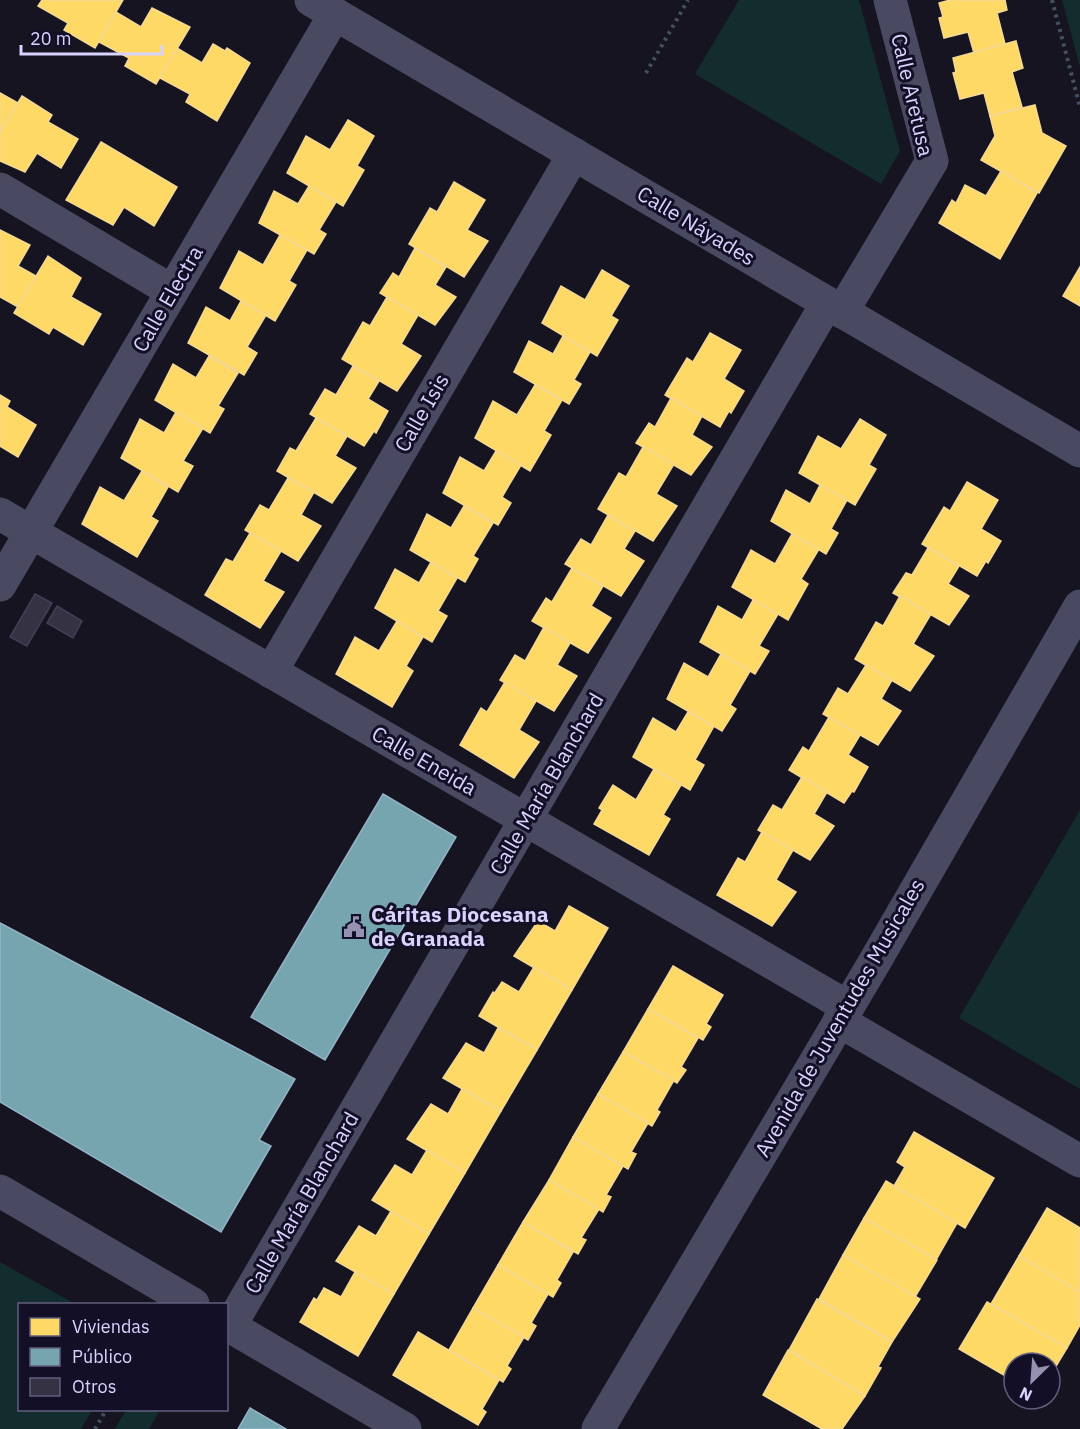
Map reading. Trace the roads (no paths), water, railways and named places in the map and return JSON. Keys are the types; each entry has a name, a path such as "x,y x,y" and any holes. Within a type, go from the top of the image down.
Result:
{"street":[{"name":"Calle Aretusa","path":"835,308 932,161 890,0"},
{"name":"Calle Náyades","path":"323,7 1080,451"},
{"name":"Calle Electra","path":"0,585 172,291 323,7"},
{"name":"Calle Isis","path":"271,672 574,154"},
{"path":"0,189 172,291"},
{"name":"Calle María Blanchard","path":"228,1325 526,820 835,308"},
{"name":"Calle Eneida","path":"0,514 526,820 1080,1161"},
{"name":"Avenida de Juventudes Musicales","path":"598,1429 1080,606"},
{"path":"0,1191 190,1303"},
{"path":"228,1325 405,1429"}],"place":[{"name":"Cáritas Diocesana de Granada","path":"354,927"}]}
